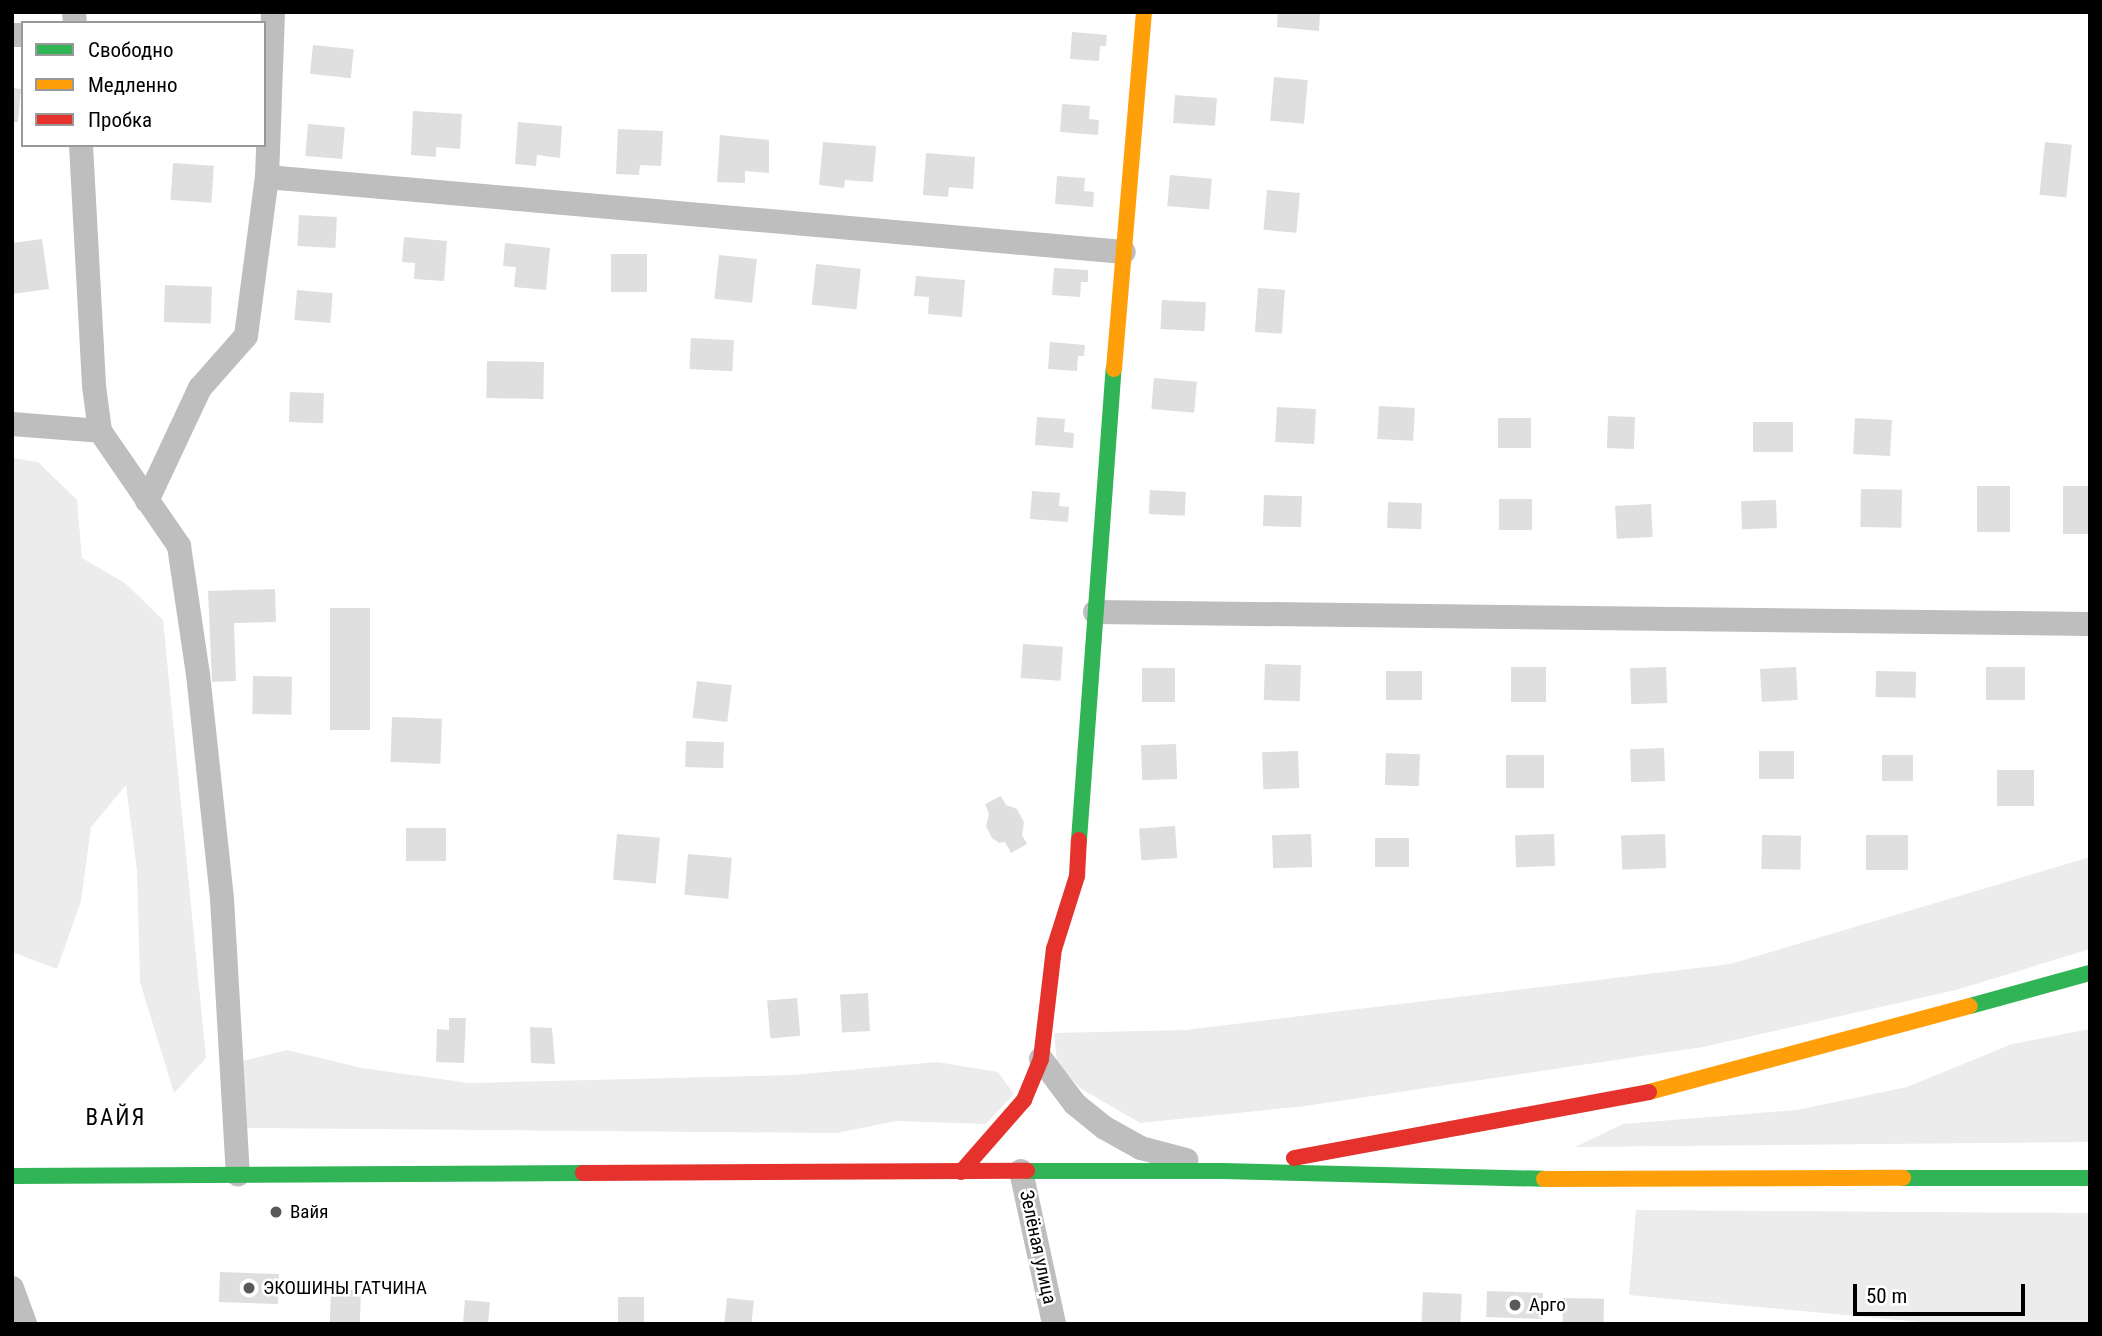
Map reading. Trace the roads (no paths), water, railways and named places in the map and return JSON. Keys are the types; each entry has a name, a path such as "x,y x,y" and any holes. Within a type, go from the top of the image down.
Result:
{"main road":[{"path":"961,1172 1024,1100 1041,1059 1054,949 1077,876 1095,612 1144,12"},
{"path":"1223,1171 1672,1088 2090,973"},
{"path":"12,1176 1223,1171 1542,1179 2090,1178"}],"street":[{"path":"147,501 200,388 246,336 267,177 272,12"},
{"path":"81,147 94,386 100,431 178,546 198,674 222,899 238,1175"},
{"path":"267,177 1124,252"},
{"path":"12,424 100,431"},
{"path":"1095,612 2090,624"},
{"path":"1041,1059 1075,1104 1105,1128 1141,1148 1223,1171"},
{"name":"Зелёная улица","path":"1021,1171 1054,1324"},
{"path":"12,1288 25,1324"}],"place":[{"name":"Вайя","path":"276,1212"},
{"name":"ЭКОШИНЫ ГАТЧИНА","path":"249,1288"},
{"name":"Арго","path":"1515,1305"}],"district":[{"name":"ВАЙЯ","path":"116,1118"}]}
